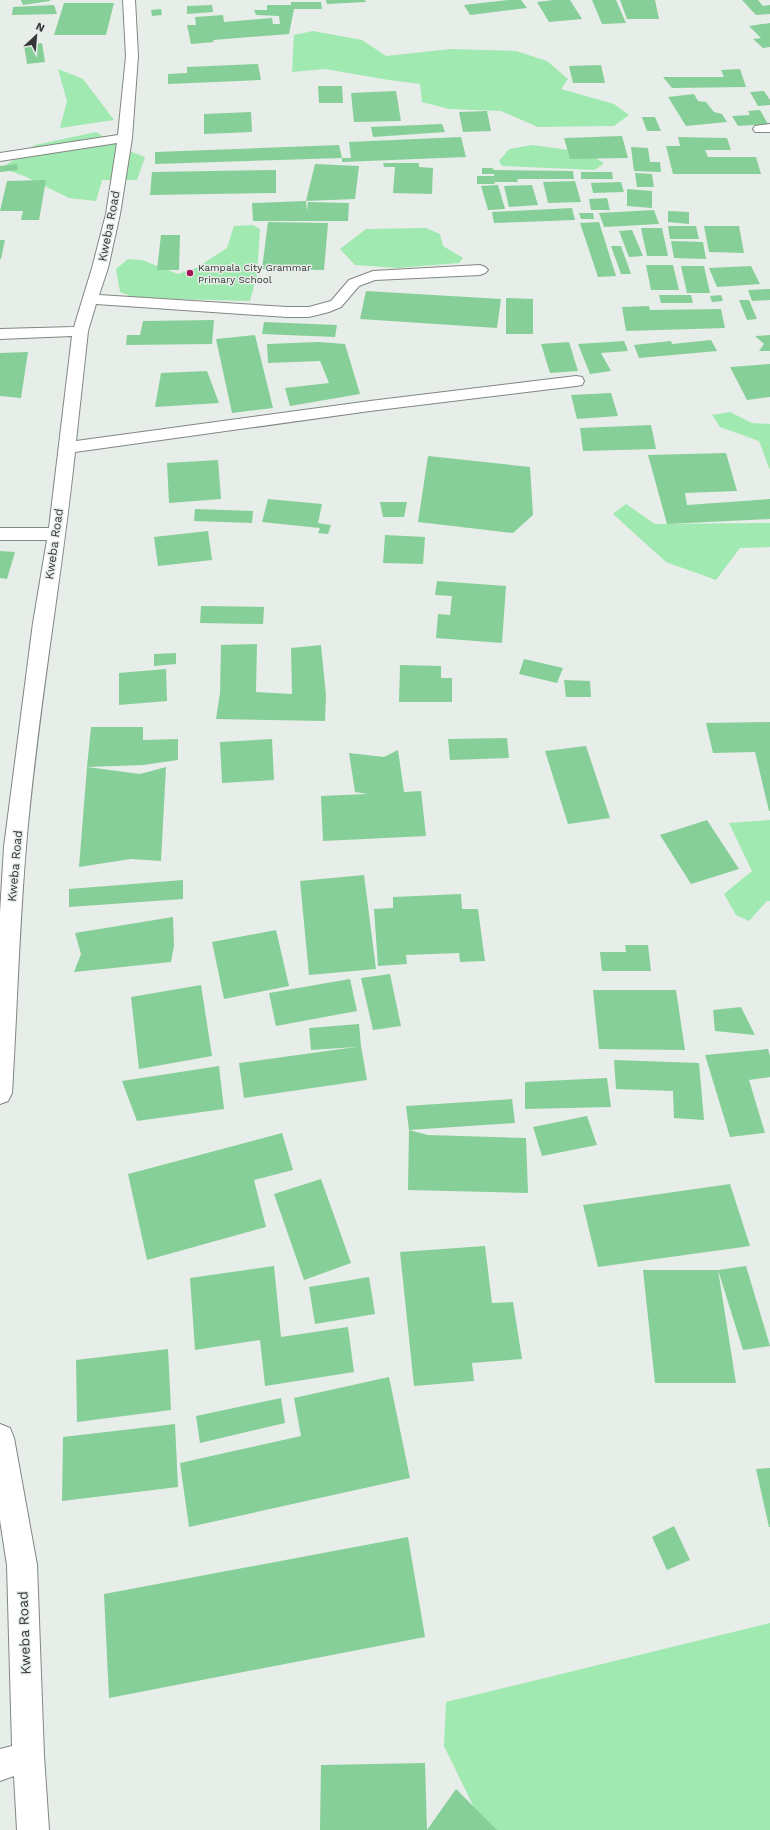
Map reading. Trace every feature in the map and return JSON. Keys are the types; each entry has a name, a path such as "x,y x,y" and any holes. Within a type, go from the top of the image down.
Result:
{"street":[{"name":"Kweba Road","path":"0,1093 2,1026 15,847 42,623 57,534 80,331 100,268 113,214 125,138 132,56 129,0"},
{"path":"0,157 125,138"},
{"path":"90,299 287,312 309,312 324,309 336,304 354,283 373,276 480,270"},
{"path":"0,334 80,331"},
{"path":"66,448 370,406 576,381"},
{"path":"0,534 57,534"},
{"name":"Kweba Road","path":"0,1438 22,1565 14,1761 33,1830"}],"green space":[{"path":"313,31 362,40 386,56 451,49 516,51 547,61 568,79 561,89 614,104 629,115 614,126 538,127 501,111 449,109 422,102 420,84 325,69 292,72 294,35"},
{"path":"58,69 83,79 114,120 60,128 67,101"},
{"path":"96,132 122,148 145,157 137,180 102,180 96,201 69,198 24,176 2,168 35,145"},
{"path":"532,145 584,152 604,163 595,170 502,166 499,161 509,149"},
{"path":"253,225 260,229 257,275 250,301 136,298 120,292 116,269 128,259 142,260 178,274 196,268 227,248 234,226"},
{"path":"426,228 440,234 443,246 463,258 459,263 397,268 355,265 340,249 366,229"},
{"path":"730,412 752,423 770,424 770,470 759,441 720,427 712,415"},
{"path":"626,504 655,524 770,523 770,547 740,548 716,580 666,562 613,514"},
{"path":"770,820 770,901 767,901 749,921 736,915 724,894 752,871 729,823"},
{"path":"770,1623 770,1830 485,1830 444,1746 446,1702"}],"building":[{"path":"21,0 50,0 50,1 23,5"},
{"path":"326,0 365,0 366,2 327,4"},
{"path":"521,0 527,8 470,15 464,5"},
{"path":"570,0 582,19 549,22 537,2"},
{"path":"592,0 616,0 626,23 602,24"},
{"path":"620,0 655,0 659,19 627,19"},
{"path":"742,0 758,0 763,6 770,5 770,14 756,15"},
{"path":"291,2 321,2 322,9 294,9 289,34 213,40 214,42 191,44 187,25 196,25 195,17 223,15 224,22 272,18 273,24 280,24 279,16 256,15 254,10 267,10 267,5 291,5"},
{"path":"64,3 114,3 106,35 54,35"},
{"path":"54,5 57,14 12,15 13,7"},
{"path":"212,5 213,12 187,14 187,6"},
{"path":"161,9 162,15 152,16 151,10"},
{"path":"770,23 770,47 763,48 753,39 761,38 749,26"},
{"path":"42,43 45,62 27,64 24,45"},
{"path":"258,64 261,80 168,84 168,74 187,73 187,67"},
{"path":"601,65 605,83 573,83 569,66"},
{"path":"740,69 746,87 672,88 663,77 724,77 721,70"},
{"path":"318,86 342,86 343,103 319,103"},
{"path":"396,91 401,121 354,122 351,93"},
{"path":"764,91 770,100 770,105 758,106 750,92"},
{"path":"694,94 698,101 706,102 714,112 722,114 727,122 686,126 668,97"},
{"path":"760,110 768,124 738,126 732,116 750,115 748,111"},
{"path":"487,111 491,131 463,132 459,112"},
{"path":"251,112 252,132 204,134 204,114"},
{"path":"642,117 655,117 661,131 647,131"},
{"path":"442,124 445,132 373,137 371,127"},
{"path":"622,136 628,158 570,159 564,138"},
{"path":"461,137 466,157 342,162 342,158 351,158 349,142"},
{"path":"678,137 727,138 731,150 705,150 708,157 756,157 761,174 673,174 666,146 680,146"},
{"path":"339,145 342,158 155,164 155,152"},
{"path":"631,147 648,148 650,162 660,162 661,172 634,171"},
{"path":"383,163 419,163 419,167 433,168 432,194 393,193 395,167 384,167"},
{"path":"17,164 18,170 0,172 0,166"},
{"path":"315,164 359,166 355,199 306,201"},
{"path":"482,168 492,168 494,170 573,171 574,179 517,179 518,182 477,184 477,176 494,176 494,174 482,174"},
{"path":"276,170 276,193 150,195 152,172"},
{"path":"581,172 612,172 613,179 581,179"},
{"path":"635,173 652,174 654,187 637,187"},
{"path":"46,180 39,220 21,220 23,211 0,211 7,181"},
{"path":"575,181 581,202 548,203 543,182"},
{"path":"621,182 624,192 593,193 591,183"},
{"path":"498,185 505,209 488,210 481,186"},
{"path":"532,185 538,205 509,207 504,186"},
{"path":"627,189 652,191 652,208 627,206"},
{"path":"607,198 610,210 591,210 589,199"},
{"path":"306,201 307,211 308,202 349,203 348,221 253,221 252,203"},
{"path":"572,208 575,220 494,223 492,212"},
{"path":"654,210 659,224 604,227 599,213"},
{"path":"668,211 689,212 689,224 668,222"},
{"path":"579,213 593,213 594,219 581,219"},
{"path":"268,222 328,223 324,270 262,269"},
{"path":"599,222 616,276 598,277 580,223"},
{"path":"668,226 696,226 699,239 670,239"},
{"path":"704,226 739,226 744,253 709,252"},
{"path":"641,228 662,228 668,256 647,256"},
{"path":"632,230 643,256 629,257 619,231"},
{"path":"161,235 180,235 179,270 157,270"},
{"path":"0,240 5,240 1,259 0,259"},
{"path":"671,241 703,242 706,259 674,258"},
{"path":"611,246 621,246 631,274 621,274"},
{"path":"646,265 673,265 679,290 651,290"},
{"path":"681,266 704,266 710,293 687,293"},
{"path":"751,266 760,284 717,287 709,268"},
{"path":"770,289 770,300 752,301 748,290"},
{"path":"366,291 501,299 497,328 360,319"},
{"path":"659,295 691,295 693,303 661,303"},
{"path":"721,295 723,301 712,302 710,296"},
{"path":"506,298 533,299 533,334 506,334"},
{"path":"739,300 749,300 757,319 747,320"},
{"path":"649,306 650,310 721,309 725,328 626,331 622,307"},
{"path":"214,320 212,344 126,345 127,335 140,335 143,321"},
{"path":"264,322 337,325 335,337 262,334"},
{"path":"255,335 273,408 232,413 216,339"},
{"path":"770,335 770,351 759,351 764,344 755,336"},
{"path":"711,340 717,351 639,358 634,345 671,341 672,344"},
{"path":"624,341 628,351 601,353 611,371 590,374 578,344"},
{"path":"319,342 345,344 360,394 290,406 285,388 329,383 320,361 268,363 267,344"},
{"path":"569,342 578,371 550,373 541,344"},
{"path":"28,352 21,398 0,396 0,353"},
{"path":"770,364 770,397 747,400 730,367"},
{"path":"207,371 219,403 155,407 161,373"},
{"path":"611,393 618,416 577,419 571,395"},
{"path":"651,425 656,449 583,451 580,428"},
{"path":"726,453 737,491 685,493 687,505 770,499 770,519 667,524 648,455"},
{"path":"428,456 530,467 533,515 513,533 418,522"},
{"path":"218,460 221,499 169,503 167,463"},
{"path":"268,499 322,504 318,523 331,525 328,534 318,533 320,528 262,522"},
{"path":"380,502 407,502 404,517 383,517"},
{"path":"195,509 253,511 252,523 194,521"},
{"path":"208,531 212,560 158,566 154,537"},
{"path":"385,535 425,537 423,564 383,563"},
{"path":"0,551 15,552 7,579 0,578"},
{"path":"437,581 506,586 502,643 436,638 438,614 450,615 452,596 435,595"},
{"path":"201,606 264,607 263,624 200,623"},
{"path":"257,644 256,692 292,694 291,648 321,645 326,695 325,721 216,719 220,693 221,645"},
{"path":"176,653 176,664 154,666 154,654"},
{"path":"524,659 563,668 557,683 519,674"},
{"path":"400,665 441,666 441,678 452,678 452,702 399,702"},
{"path":"166,669 167,701 119,705 119,673"},
{"path":"564,680 590,681 591,697 566,697"},
{"path":"770,722 769,811 755,752 713,753 706,723"},
{"path":"91,727 143,727 143,740 178,739 178,760 143,765 87,767"},
{"path":"507,738 509,758 450,760 448,739"},
{"path":"272,739 274,780 222,783 220,742"},
{"path":"586,746 610,818 568,824 545,751"},
{"path":"398,750 404,792 421,791 426,836 323,841 321,796 368,794 355,792 349,753 384,757"},
{"path":"87,767 140,774 166,767 161,861 131,859 79,867"},
{"path":"707,820 739,869 691,884 660,835"},
{"path":"364,875 376,969 309,975 300,881"},
{"path":"183,880 183,899 69,907 69,889"},
{"path":"461,894 462,909 478,909 485,961 460,962 459,953 406,955 407,964 378,966 374,909 393,908 393,897"},
{"path":"173,917 174,946 171,962 74,972 81,954 75,933"},
{"path":"276,930 289,986 224,999 212,942"},
{"path":"625,945 648,945 651,971 602,971 600,952 626,952"},
{"path":"390,974 401,1026 373,1030 361,978"},
{"path":"350,979 357,1011 276,1026 269,993"},
{"path":"201,985 212,1056 139,1069 131,997"},
{"path":"593,990 676,990 685,1050 599,1049"},
{"path":"741,1007 755,1035 715,1031 713,1010"},
{"path":"359,1024 367,1080 244,1098 239,1063 356,1047 311,1050 309,1028"},
{"path":"768,1049 770,1056 770,1077 749,1080 765,1133 730,1137 705,1055"},
{"path":"614,1060 699,1063 704,1120 674,1118 673,1091 616,1089"},
{"path":"219,1066 224,1109 137,1121 122,1081"},
{"path":"607,1078 611,1107 525,1109 525,1082"},
{"path":"512,1099 515,1123 409,1130 406,1106"},
{"path":"587,1116 597,1145 542,1156 533,1127"},
{"path":"409,1130 428,1135 526,1138 528,1193 408,1190"},
{"path":"282,1133 293,1170 254,1180 266,1227 147,1260 128,1174"},
{"path":"321,1179 351,1263 304,1280 274,1194"},
{"path":"730,1184 750,1246 598,1267 583,1205"},
{"path":"485,1246 492,1303 513,1302 522,1359 472,1363 474,1381 414,1386 400,1252"},
{"path":"274,1266 281,1337 348,1327 354,1372 265,1386 260,1340 195,1350 190,1278"},
{"path":"746,1266 770,1346 743,1350 718,1270"},
{"path":"643,1270 718,1270 736,1383 655,1383"},
{"path":"369,1277 375,1314 315,1324 309,1287"},
{"path":"168,1349 171,1410 77,1422 76,1360"},
{"path":"389,1377 410,1478 189,1527 180,1463 301,1436 294,1398"},
{"path":"281,1398 285,1423 200,1443 196,1416"},
{"path":"175,1424 178,1487 62,1501 63,1437"},
{"path":"770,1468 770,1527 769,1527 756,1469"},
{"path":"674,1526 690,1560 667,1570 652,1537"},
{"path":"408,1537 425,1637 109,1698 104,1594"},
{"path":"425,1763 427,1830 320,1830 321,1765"},
{"path":"456,1789 497,1830 427,1830"}],"place":[{"name":"Kampala City Grammar Primary School","path":"190,273"}]}
